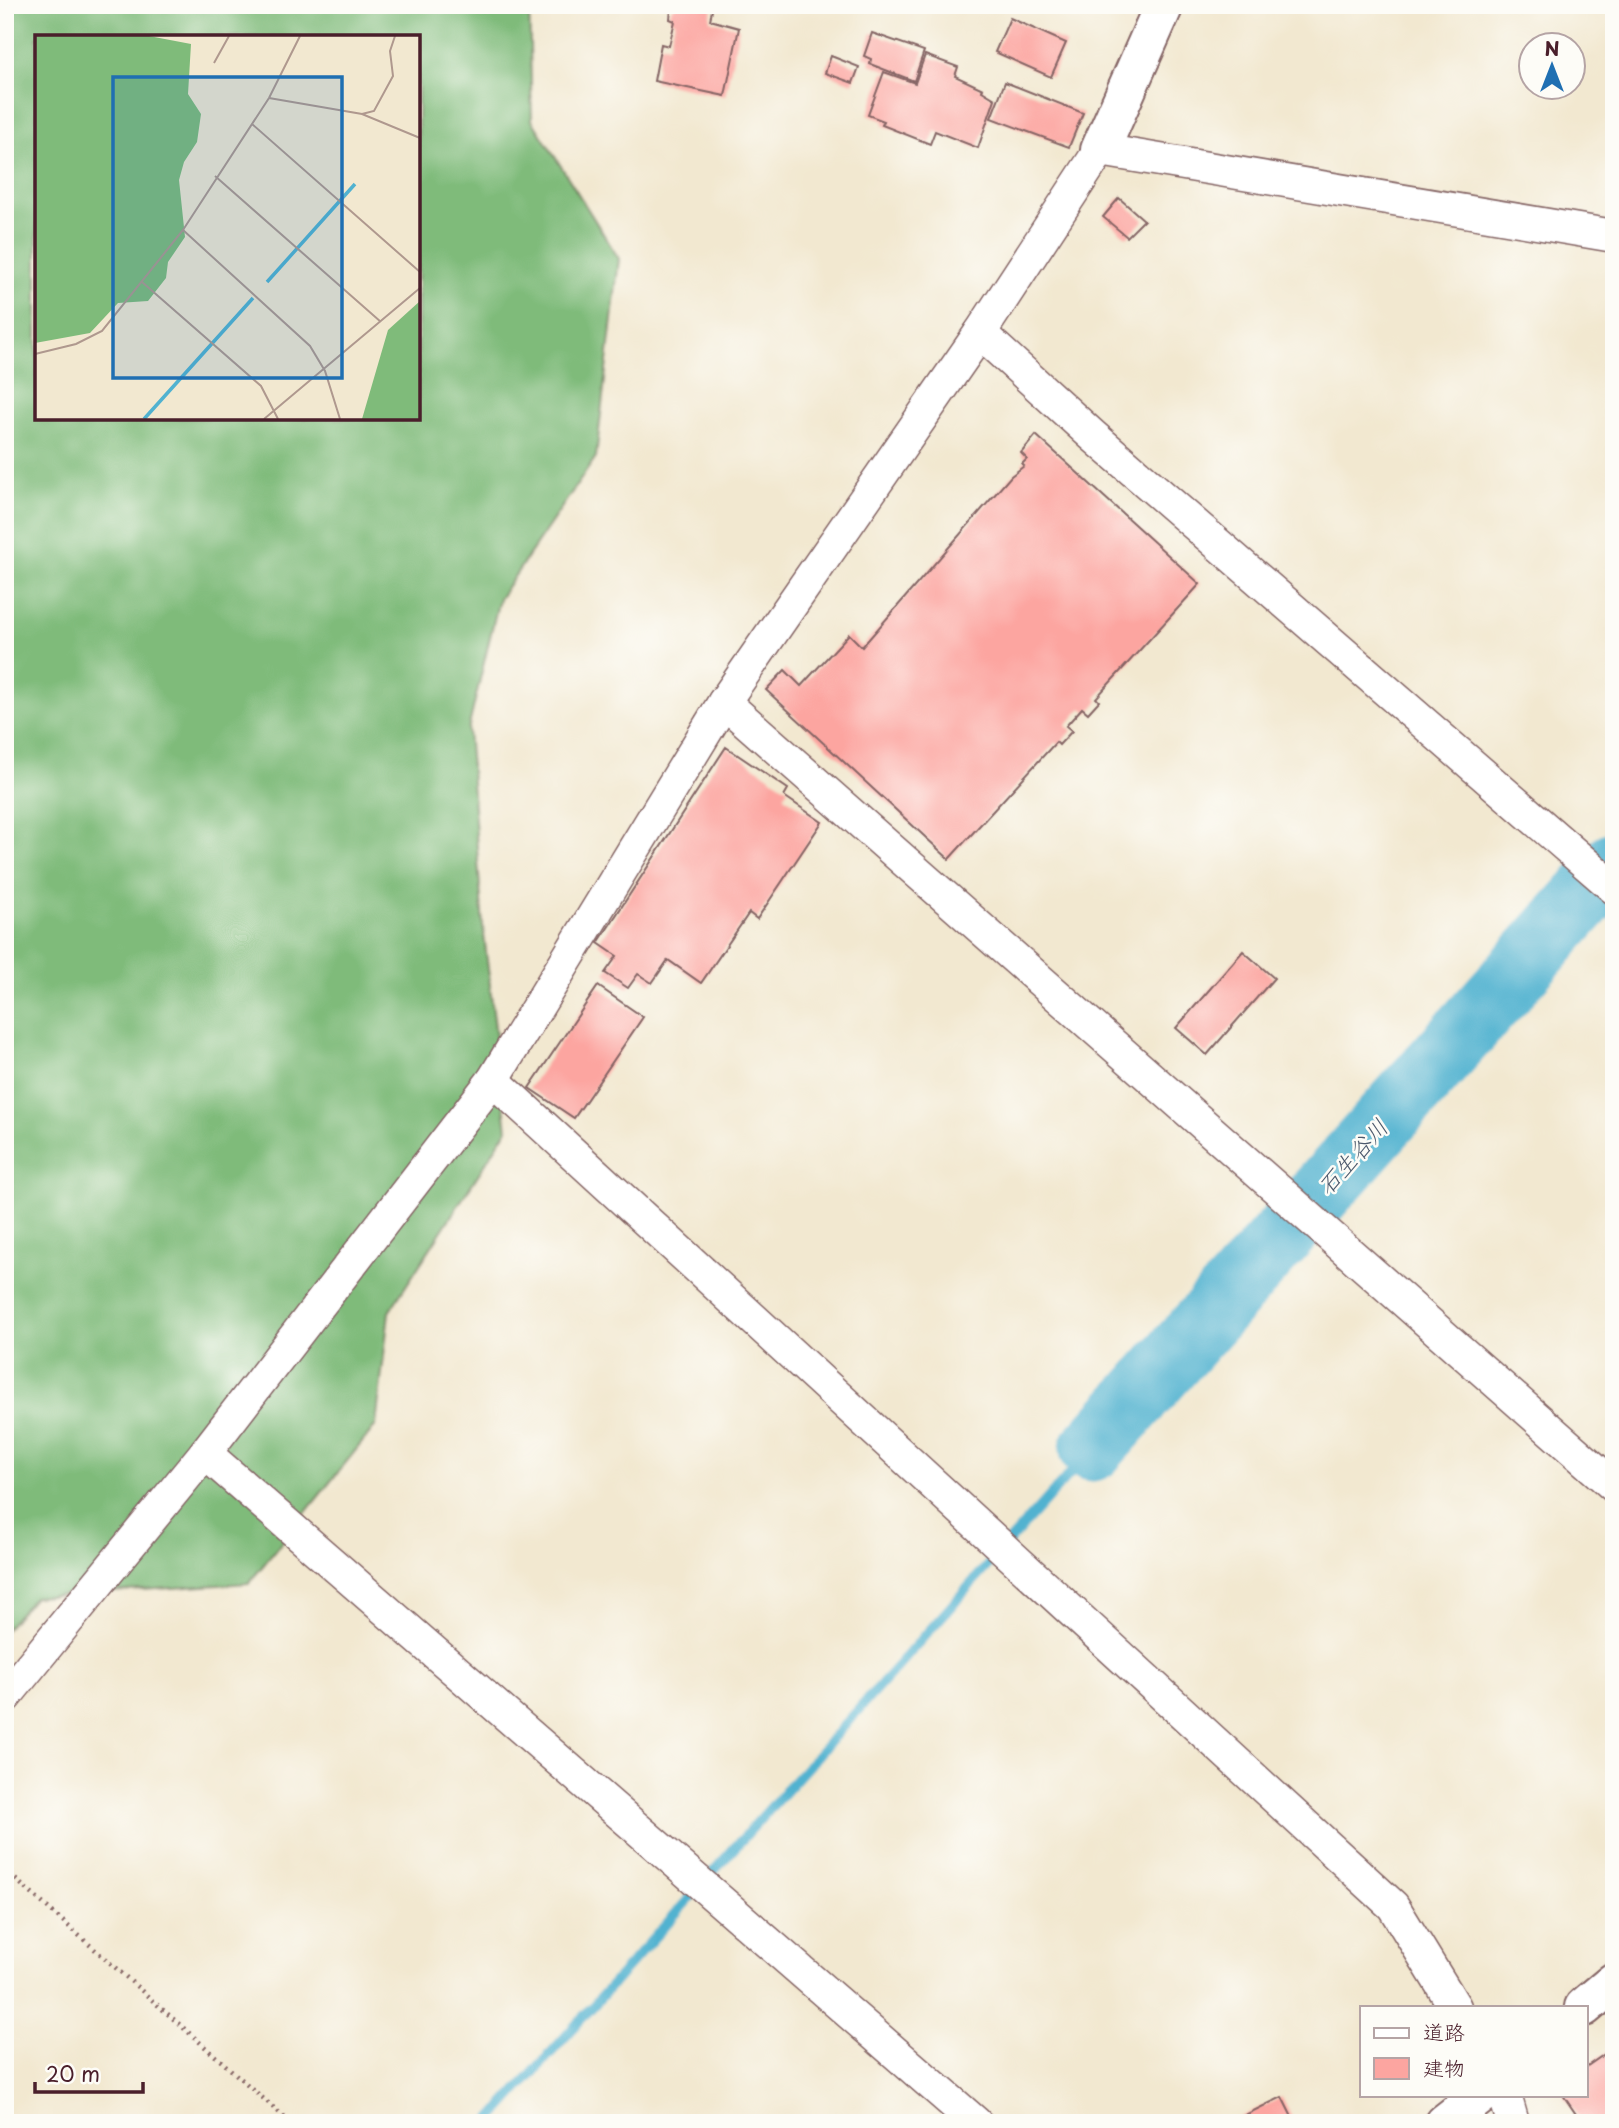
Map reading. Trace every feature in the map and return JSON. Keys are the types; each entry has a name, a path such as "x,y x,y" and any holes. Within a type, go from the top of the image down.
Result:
{"street":[{"path":"5,1697 205,1453 493,1080 724,702 980,333 1100,150 1164,5"},
{"path":"1100,150 1614,236"},
{"path":"980,333 1092,435 1614,888"},
{"path":"724,702 1614,1486"},
{"path":"493,1080 1393,1906 1454,2006"},
{"path":"205,1453 318,1555 976,2123"},
{"path":"1585,2006 1614,1982"},
{"path":"1445,2123 1480,2096"},
{"path":"1505,2096 1513,2123"}],"path":[{"path":"5,1870 292,2123"}],"green space":[{"path":"5,5 529,5 532,120 619,259 596,457 499,599 468,730 483,926 507,1130 389,1312 376,1425 249,1583 34,1597 5,1630"}],"building":[{"path":"678,5 713,5 710,20 739,28 725,96 654,81 661,44 669,46 675,21 670,19 671,9"},
{"path":"1010,18 1066,43 1051,77 995,52"},
{"path":"872,33 924,51 914,81 870,64 871,59 864,56"},
{"path":"925,55 958,67 955,76 983,89 982,91 995,99 978,148 935,131 930,144 882,125 884,121 868,115 884,72 915,83"},
{"path":"831,56 859,67 853,83 825,73"},
{"path":"1005,82 1083,113 1069,147 991,118"},
{"path":"1119,198 1144,220 1127,237 1103,217"},
{"path":"1036,435 1200,584 1096,698 1099,701 1088,713 1082,708 1066,726 1072,731 1059,745 1056,742 949,859 766,690 785,670 801,686 849,634 862,647 1011,476 1024,466 1022,464 1027,459 1021,453"},
{"path":"726,747 788,789 784,796 822,822 757,919 749,913 701,983 668,960 652,983 638,974 628,988 605,973 617,956 598,943"},
{"path":"1243,951 1274,978 1207,1055 1176,1028"},
{"path":"598,986 643,1017 574,1118 529,1088"},
{"path":"1609,2051 1614,2054 1614,2119 1608,2123 1582,2123 1564,2096 1588,2096 1588,2066"},
{"path":"1282,2097 1295,2123 1229,2123"}],"waterway":[{"name":"石生谷川","path":"1092,1449 1614,864"},
{"path":"488,2123 1092,1449"}]}
